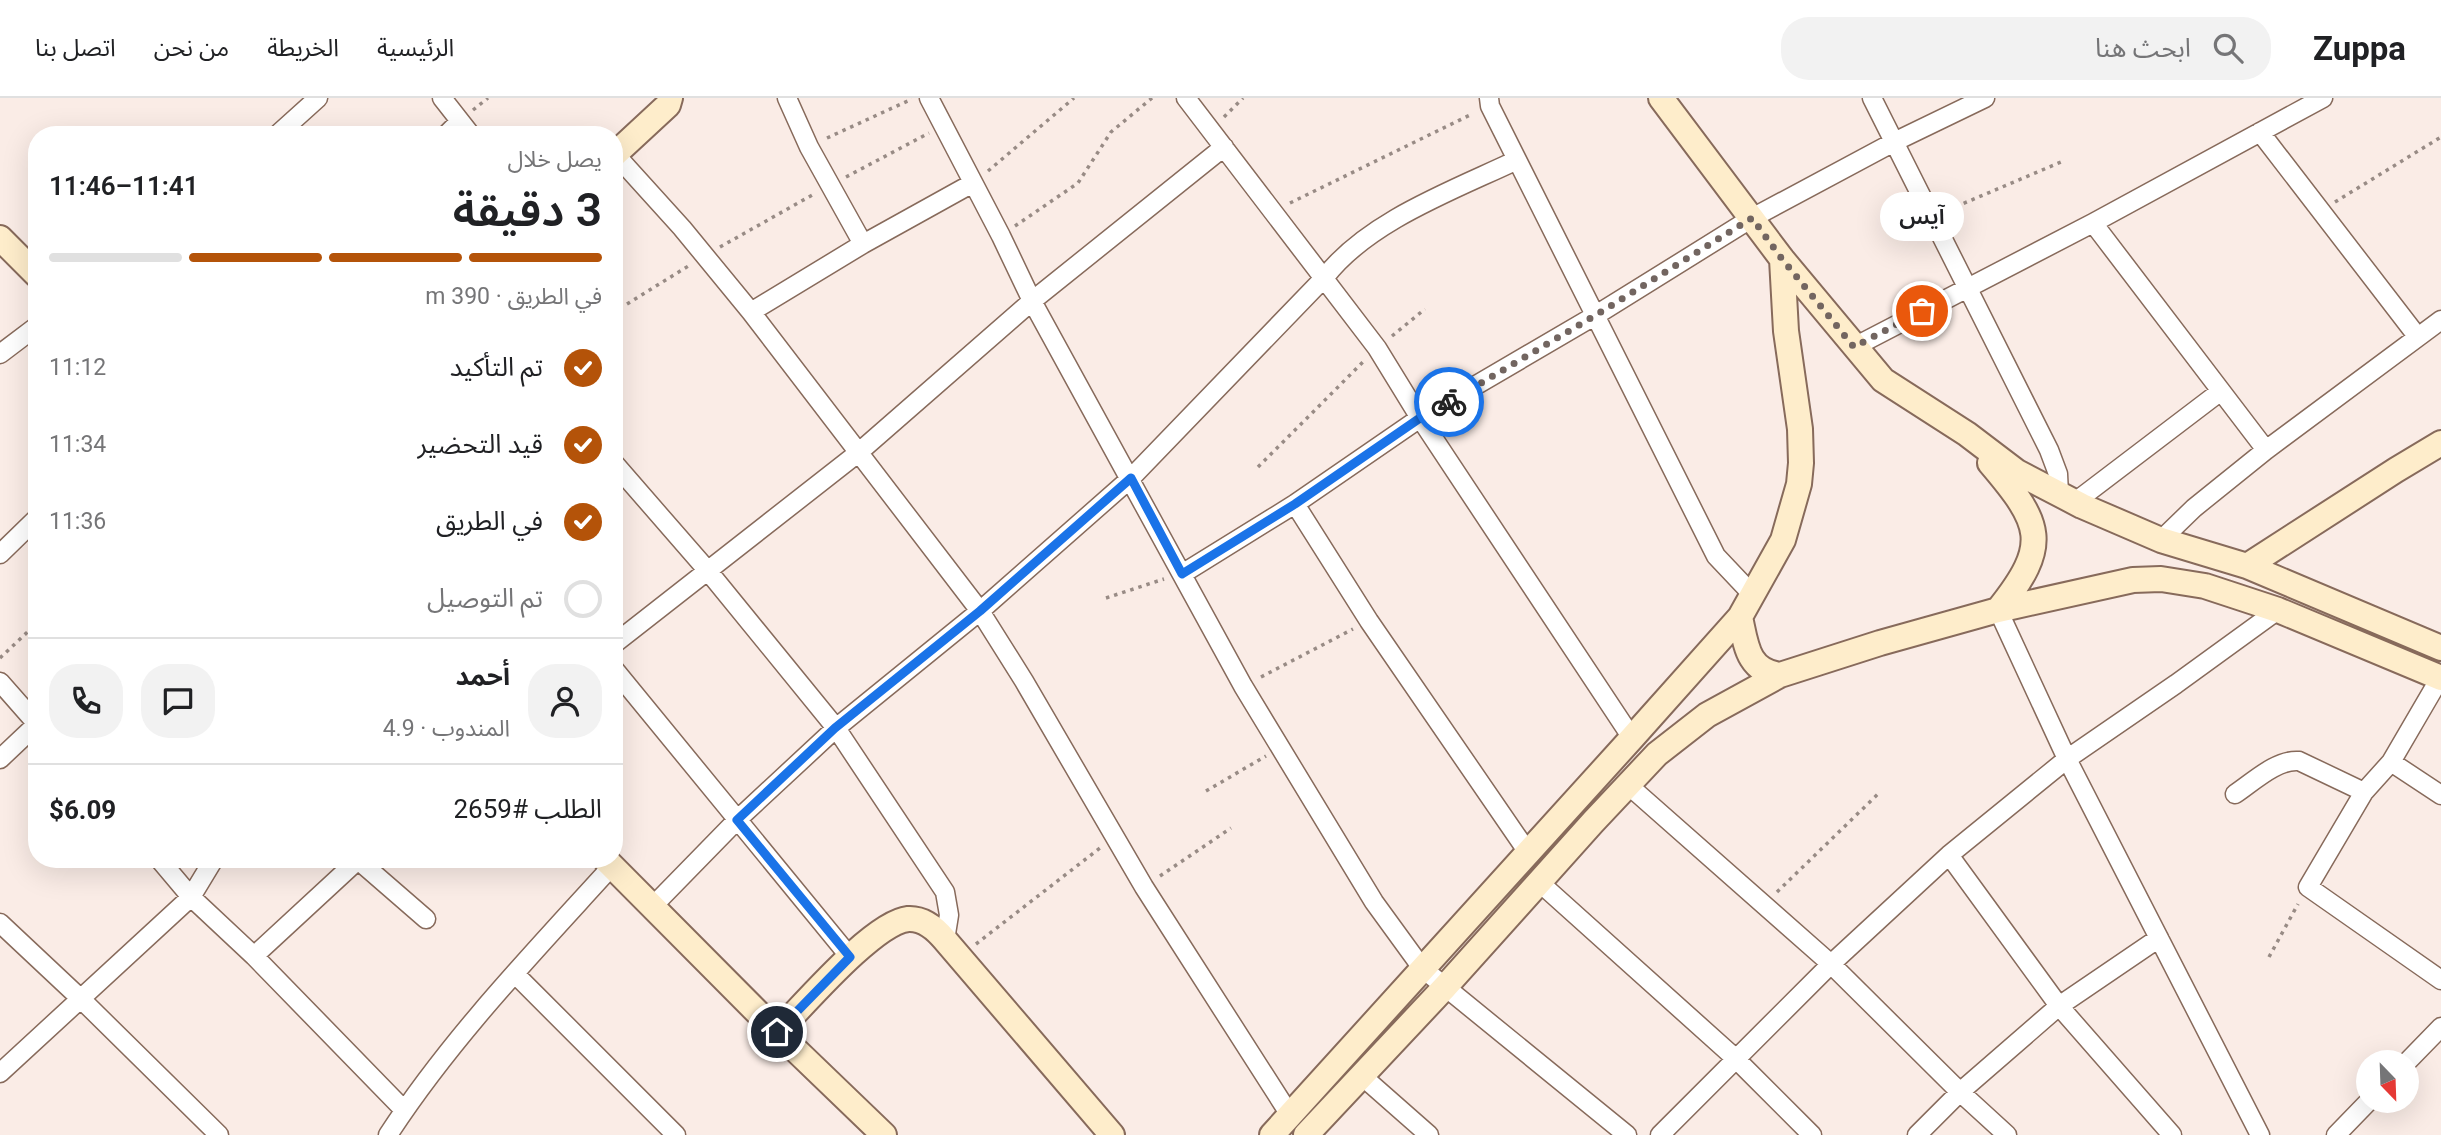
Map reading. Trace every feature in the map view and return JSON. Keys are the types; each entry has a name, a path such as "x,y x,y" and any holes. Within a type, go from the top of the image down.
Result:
{"street":[{"path":"286,126 318,98"},
{"path":"442,98 464,126"},
{"path":"787,98 809,146 863,244"},
{"path":"929,98 1032,301 1243,686 1374,902 1422,968 1627,1135"},
{"path":"1186,98 1377,348 1420,418 1632,738"},
{"path":"1661,98 1782,259 1883,380 1967,434 2017,472 2067,498 2161,540 2247,566 2441,648"},
{"path":"1872,98 2049,450 2067,498"},
{"path":"1182,574 1295,504 1420,418 1596,315 1752,218 1894,142 1985,98"},
{"path":"1854,347 2093,223 2323,98"},
{"path":"623,147 673,100"},
{"path":"1490,102 1716,556 1751,593"},
{"path":"2260,132 2417,336"},
{"path":"623,637 858,453 1032,301 1224,147"},
{"path":"653,906 737,820 835,728 980,611 1131,478 1325,277 1339,258 1373,233 1517,160"},
{"path":"623,164 705,255 751,312 980,611 1144,887 1290,1115"},
{"path":"751,312 863,244 973,183"},
{"path":"2093,223 2266,450"},
{"path":"0,237 28,266"},
{"path":"1272,1135 1740,617 1783,540 1799,484 1800,429 1786,331 1782,259"},
{"path":"2161,540 2194,508 2266,450 2441,320"},
{"path":"0,354 28,333"},
{"path":"2067,498 2221,391"},
{"path":"1967,434 2021,499 2033,525 2033,553 2016,588 1998,610"},
{"path":"2247,566 2441,443"},
{"path":"623,473 708,571 835,728 945,892 953,948"},
{"path":"1295,504 1369,621 1527,851"},
{"path":"0,554 28,527"},
{"path":"1306,1135 1657,754 1707,715 1780,675 1880,642 1998,610 2133,580 2161,579 2205,586 2278,610 2441,678 2390,762 2364,792 2308,887 2441,980"},
{"path":"1998,610 2067,759 2260,1135"},
{"path":"1660,1135 1831,964 1948,855 2067,759 2278,610"},
{"path":"1740,617 1746,644 1754,663 1769,674 1780,675"},
{"path":"623,680 850,957"},
{"path":"0,682 28,714"},
{"path":"0,759 28,733"},
{"path":"2235,794 2277,766 2291,761 2299,761 2364,792"},
{"path":"2390,762 2441,794"},
{"path":"1628,785 1831,964 2007,1135"},
{"path":"1948,855 2059,1006 2172,1135"},
{"path":"167,868 191,897 254,956 404,1110"},
{"path":"0,1073 191,897 209,868"},
{"path":"254,956 349,868"},
{"path":"367,868 426,919"},
{"path":"388,1135 404,1110 604,868"},
{"path":"613,868 884,1135"},
{"path":"1539,882 1735,1058 1812,1135"},
{"path":"777,1032 850,957 888,928 906,919 926,922 953,948 1112,1135"},
{"path":"0,923 219,1135"},
{"path":"1917,1135 1960,1092 2059,1006 2159,938"},
{"path":"515,974 676,1135"},
{"path":"2419,1050 2441,1027"},
{"path":"1362,1076 1429,1135"},
{"path":"2336,1135 2357,1113"}],"path":[{"path":"809,146 914,98"},
{"path":"973,183 1074,98"},
{"path":"1001,236 1078,183 1111,132 1152,98"},
{"path":"1210,131 1243,98"},
{"path":"1274,211 1490,102"},
{"path":"627,304 705,255 943,126"},
{"path":"2321,210 2441,137"},
{"path":"1933,217 2061,162"},
{"path":"1258,467 1377,348 1426,309"},
{"path":"1106,598 1182,574"},
{"path":"1243,686 1369,621"},
{"path":"0,658 28,632"},
{"path":"1206,791 1279,747"},
{"path":"1763,906 1878,794"},
{"path":"1144,887 1231,828"},
{"path":"953,948 1115,836"},
{"path":"2269,957 2308,887"}],"way so far":[{"path":"1449,402 1752,218 1854,347 1922,311"}],"place":[{"name":"آيس","path":"1922,311"}],"route":[{"path":"777,1032 850,957 737,820 835,728 980,611 1131,478 1182,574 1295,504 1420,418 1449,402"}]}
